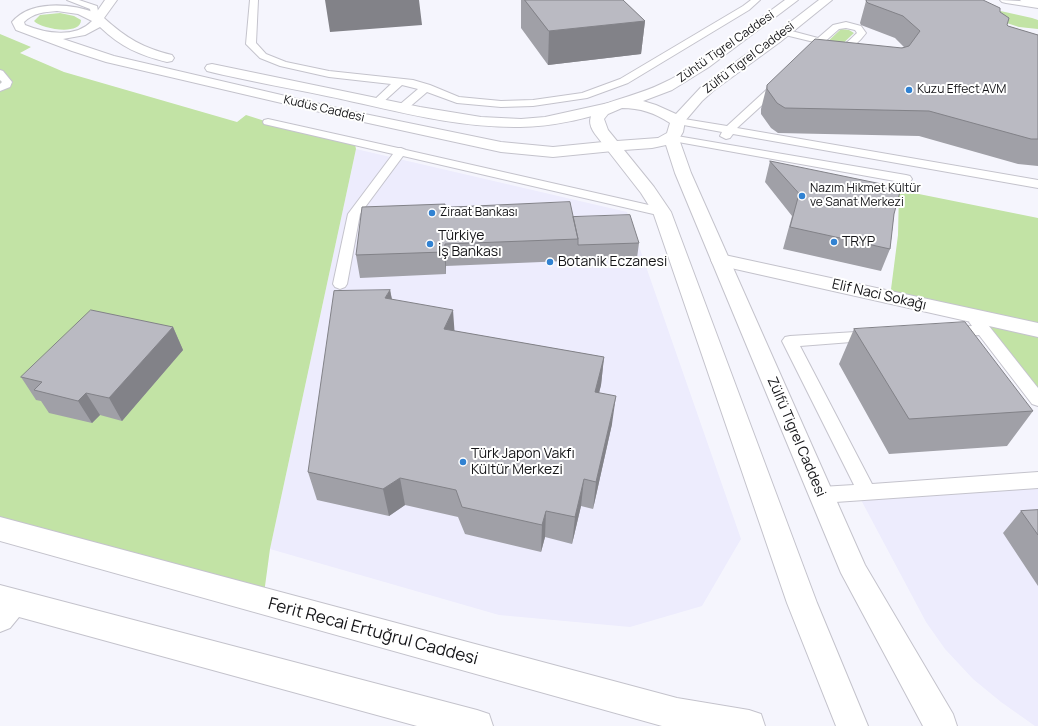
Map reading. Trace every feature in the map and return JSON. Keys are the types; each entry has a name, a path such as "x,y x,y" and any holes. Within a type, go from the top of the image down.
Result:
{"street":[{"path":"31,0 70,4 97,18 121,40 140,51 179,61"},
{"path":"97,18 111,0"},
{"name":"Zühtü Tigrel Caddesi","path":"614,106 673,84 703,65 792,0"},
{"path":"823,2 837,0"},
{"path":"1006,0 1038,4"},
{"path":"1026,0 1038,4"},
{"name":"Zülfü Tigrel Caddesi","path":"823,2 708,88 693,101 674,129 683,173 855,573 941,726"},
{"path":"20,27 18,22 28,13 70,4"},
{"name":"Kudüs Caddesi","path":"41,35 52,36 76,34 91,28 97,18"},
{"name":"Kudüs Caddesi","path":"7,22 41,35 94,45 350,115 501,147 554,152 642,144 674,129"},
{"path":"94,45 121,40"},
{"name":"Kudüs Caddesi","path":"201,65 402,108 478,122 522,123 563,118 614,106"},
{"path":"674,129 661,110 628,104 614,106 599,114 596,124 603,136 648,191 662,212 802,603 852,726"},
{"name":"Elif Naci Sokağı","path":"720,260 978,323 1038,330"},
{"name":"Ferit Recai Ertuğrul Caddesi","path":"0,529 677,714 749,726"},
{"path":"4,606 477,726"}],"lane":[{"path":"254,0 251,24 251,44 263,56 283,64 329,74 400,81 426,87 458,100 485,103 534,103 583,96 599,91 624,80 746,8 756,0"},
{"path":"850,26 862,18"},
{"path":"838,26 850,26 858,28 862,33 842,52 834,54 816,49 815,47 820,41 838,26"},
{"path":"784,32 820,41"},
{"path":"809,58 823,52"},
{"path":"0,73 7,82 6,85 0,88"},
{"path":"722,147 729,130 786,77"},
{"path":"377,102 400,81"},
{"path":"402,108 426,87"},
{"path":"268,122 401,151 662,212"},
{"path":"674,129 729,130 1038,184"},
{"path":"674,129 722,147 906,179"},
{"path":"340,284 354,214 401,151"},
{"path":"937,332 978,323 1038,400"},
{"path":"866,491 790,341 891,335"},
{"path":"821,495 1038,480"}],"shaded area":[{"path":"356,149 627,212 741,539 702,606 630,627 499,615 270,549"},
{"path":"1038,480 1038,726 1035,726 1001,702 973,679 945,649 926,622 860,498"}],"green space":[{"path":"916,0 987,8 1032,18 1038,20 1038,29 1019,27 976,13"},
{"path":"60,13 74,16 81,20 79,25 75,28 60,30 38,24 34,21 40,15"},
{"path":"841,29 849,30 854,33 837,49 824,45"},
{"path":"0,34 31,47 20,53 64,72 237,122 246,115 268,122 354,140 356,149 270,549 263,601 0,529"},
{"path":"899,190 1038,218 1038,400 973,316 890,297 898,235"}],"building":[{"path":"525,0 623,0 645,21 549,31"},
{"name":"Kuzu Effect AVM","path":"983,0 1000,8 1000,12 1009,18 1008,26 1038,35 1038,139 1031,139 929,111 785,108 777,103 767,89 767,85 815,39 902,48 909,46 920,31 903,16 868,3 866,1"},
{"path":"770,161 901,188 894,214 890,249 790,227 799,194"},
{"path":"570,202 578,239 445,244 444,252 356,255 362,207 445,204 445,207"},
{"path":"630,215 639,243 578,245 573,217"},
{"name":"Türk Japon Vakfı Kültür Merkezi","path":"390,290 385,298 453,310 444,329 604,357 595,392 616,396 596,482 584,479 575,517 546,511 542,525 462,507 456,490 400,478 383,489 308,472 334,291"},
{"path":"91,310 173,327 109,398 86,393 78,401 34,390 42,382 21,377"},
{"path":"965,322 1033,411 909,419 854,329"},
{"path":"1038,510 1038,535 1021,511"}],"place":[{"name":"Kuzu Effect AVM","path":"909,90"},
{"name":"Nazım Hikmet Kültür ve Sanat Merkezi","path":"802,196"},
{"name":"Ziraat Bankası","path":"432,213"},
{"name":"TRYP","path":"834,242"},
{"name":"Türkiye İş Bankası","path":"430,244"},
{"name":"Botanik Eczanesi","path":"550,262"},
{"name":"Türk Japon Vakfı Kültür Merkezi","path":"463,462"}]}
